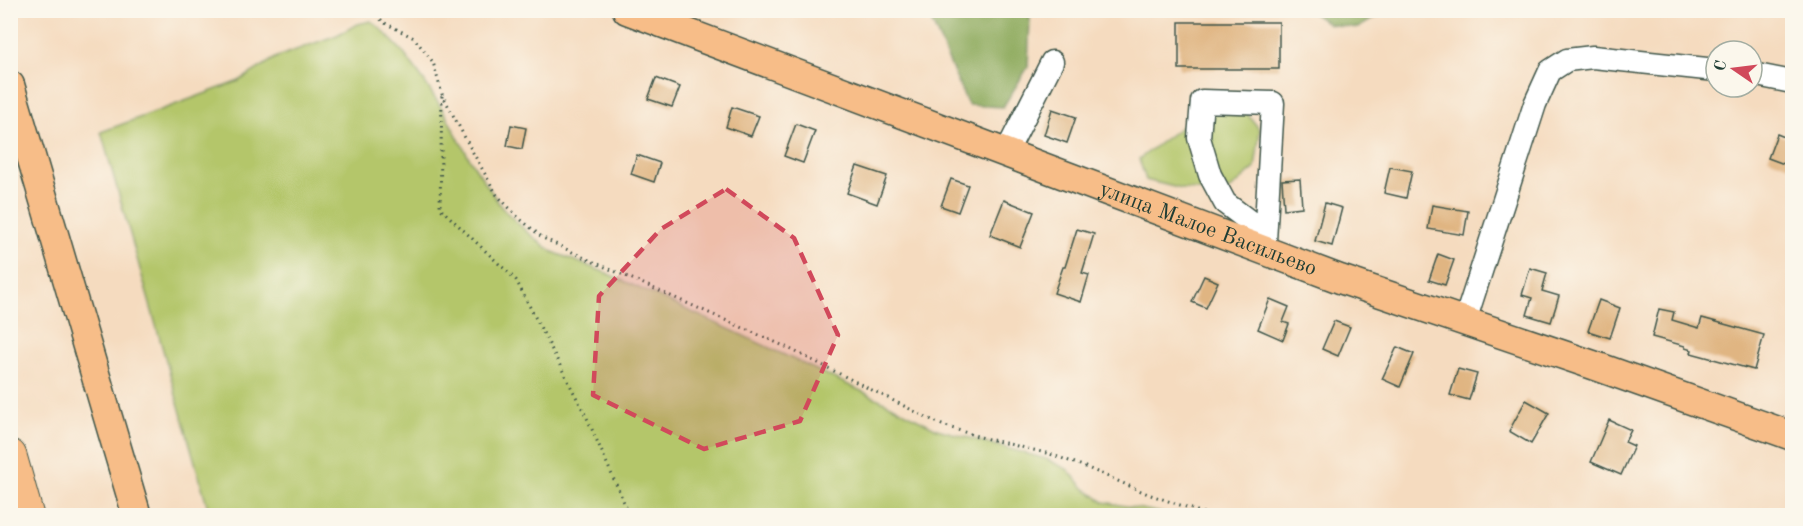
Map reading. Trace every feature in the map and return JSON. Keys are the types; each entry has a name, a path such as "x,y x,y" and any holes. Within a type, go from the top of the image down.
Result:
{"highway":[{"path":"10,456 27,516"}],"main road":[{"name":"улица Малое Васильево","path":"627,10 1006,153 1264,242 1466,321 1792,436"},
{"path":"10,85 137,516"}],"lane":[{"path":"1466,321 1535,104 1550,71 1567,60 1593,57 1704,69"},
{"path":"1006,153 1052,62"},
{"path":"1764,76 1792,82"},
{"path":"1202,101 1273,104 1264,242 1225,203 1210,175 1199,138 1202,101"}],"path":[{"path":"374,10 383,22 414,38 433,62 442,94 497,195 543,238 587,260 784,346 942,425 1050,454 1148,494 1212,516"},
{"path":"442,94 440,208 516,280 587,418 630,516"}],"highlighted area":[{"path":"726,189 794,238 838,335 800,421 704,449 593,395 599,296 661,229"}],"green space":[{"path":"927,11 1026,11 1030,17 1028,67 1003,107 968,105"},
{"path":"1309,11 1382,11 1380,15 1358,28 1329,24"},
{"path":"371,21 402,51 424,81 471,161 502,208 527,232 553,252 606,273 731,330 937,429 1046,459 1067,469 1084,488 1104,502 1167,515 210,515 101,132 239,81 277,57 337,35 358,24"},
{"path":"1242,107 1260,130 1255,168 1227,192 1182,189 1146,180 1139,159 1206,108"}],"building":[{"path":"1179,22 1279,22 1279,69 1179,69"},
{"path":"656,78 680,87 672,107 648,99"},
{"path":"732,107 759,116 751,136 726,127"},
{"path":"1052,109 1076,117 1067,143 1044,135"},
{"path":"796,124 815,131 803,163 784,156"},
{"path":"511,125 526,128 522,149 507,146"},
{"path":"1777,134 1792,140 1792,167 1768,158"},
{"path":"637,155 660,163 654,182 631,174"},
{"path":"857,166 887,176 877,204 847,193"},
{"path":"1390,167 1412,171 1406,198 1384,193"},
{"path":"951,179 968,185 958,212 941,206"},
{"path":"1300,179 1302,207 1284,209 1282,180"},
{"path":"1004,200 1034,212 1020,247 990,235"},
{"path":"1325,203 1342,208 1332,246 1315,241"},
{"path":"1432,205 1468,211 1464,235 1428,229"},
{"path":"1077,229 1094,234 1082,273 1089,275 1081,302 1054,293"},
{"path":"1438,254 1454,260 1445,285 1429,280"},
{"path":"1530,268 1547,273 1542,291 1559,296 1551,322 1527,315 1532,298 1522,295"},
{"path":"1204,276 1218,282 1206,308 1192,302"},
{"path":"1270,299 1289,307 1283,322 1289,324 1283,340 1258,329"},
{"path":"1599,300 1620,308 1610,338 1588,331"},
{"path":"1659,309 1674,312 1672,320 1699,328 1702,318 1764,335 1754,370 1691,353 1692,350 1685,346 1652,337"},
{"path":"1334,321 1350,327 1338,356 1322,349"},
{"path":"1397,347 1414,354 1400,387 1382,379"},
{"path":"1458,369 1477,374 1469,400 1450,395"},
{"path":"1526,400 1549,413 1531,444 1509,431"},
{"path":"1609,420 1631,430 1625,442 1634,446 1621,475 1591,462"}]}
